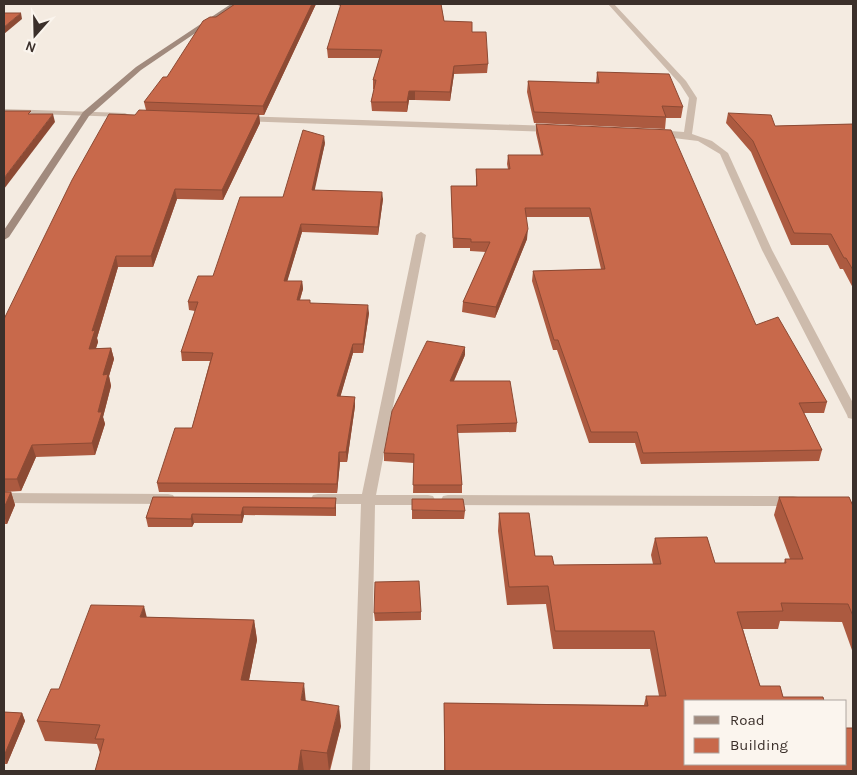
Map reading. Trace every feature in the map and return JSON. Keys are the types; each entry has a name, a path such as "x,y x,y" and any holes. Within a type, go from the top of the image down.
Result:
{"main road":[{"path":"4,237 86,114 140,67 236,4"}],"street":[{"path":"611,4 683,83 693,98 688,136"},
{"path":"4,111 135,115"},
{"path":"234,118 558,129"},
{"path":"644,132 688,136 716,145 724,153 768,250 853,415"},
{"path":"361,771 368,500 421,235"},
{"path":"4,498 181,499"},
{"path":"309,499 804,501"}],"building":[{"path":"235,4 312,4 263,106 144,102 163,77 167,77 203,21 210,17 216,17"},
{"path":"341,4 441,4 444,21 472,22 472,32 486,32 488,64 454,66 450,92 409,91 407,102 371,102 376,80 373,80 382,50 327,49"},
{"path":"4,13 21,13 4,27"},
{"path":"597,72 669,74 683,107 662,106 666,117 534,112 528,81 599,83"},
{"path":"139,110 259,114 222,190 175,189 151,256 116,256 92,331 95,330 89,349 111,348 103,375 108,374 98,412 102,412 92,443 32,445 17,479 4,479 4,319 72,180 109,114 135,115"},
{"path":"4,111 31,111 28,114 53,114 4,178"},
{"path":"728,113 771,115 775,126 853,124 853,270 831,234 794,233 753,141"},
{"path":"536,124 671,130 756,325 778,317 827,402 799,403 822,450 643,453 637,432 591,432 558,340 554,340 533,271 605,269 590,208 525,208 528,229 496,307 463,302 490,242 471,242 471,239 453,238 451,186 477,186 476,169 510,169 508,155 543,155"},
{"path":"303,130 324,136 312,190 382,192 378,227 301,224 284,281 302,281 297,300 310,300 310,303 368,305 363,344 353,344 337,396 355,397 346,452 339,452 337,484 157,483 175,428 192,428 213,353 181,352 198,302 188,302 198,276 213,276 240,197 283,197"},
{"path":"427,341 465,347 450,381 510,381 517,423 457,425 462,485 413,485 414,454 384,453 392,411"},
{"path":"4,492 11,492 4,508"},
{"path":"153,497 336,498 335,508 243,507 241,515 192,514 191,519 146,518"},
{"path":"779,497 849,497 853,506 853,616 848,604 781,603 783,611 737,612 760,686 780,686 783,697 823,697 824,700 684,700 684,765 847,765 847,728 853,728 853,771 445,771 444,703 648,706 646,696 666,696 654,631 555,631 548,586 509,587 499,513 529,513 535,556 552,556 554,565 661,564 655,538 707,537 715,563 786,563 785,559 803,559"},
{"path":"412,499 463,499 465,511 412,510"},
{"path":"419,581 421,612 374,613 375,582"},
{"path":"91,605 144,606 140,617 254,620 241,680 304,683 301,700 339,706 327,753 301,750 298,771 95,771 104,739 95,739 100,725 37,721 51,689 59,689"},
{"path":"4,712 22,713 4,756"}]}
